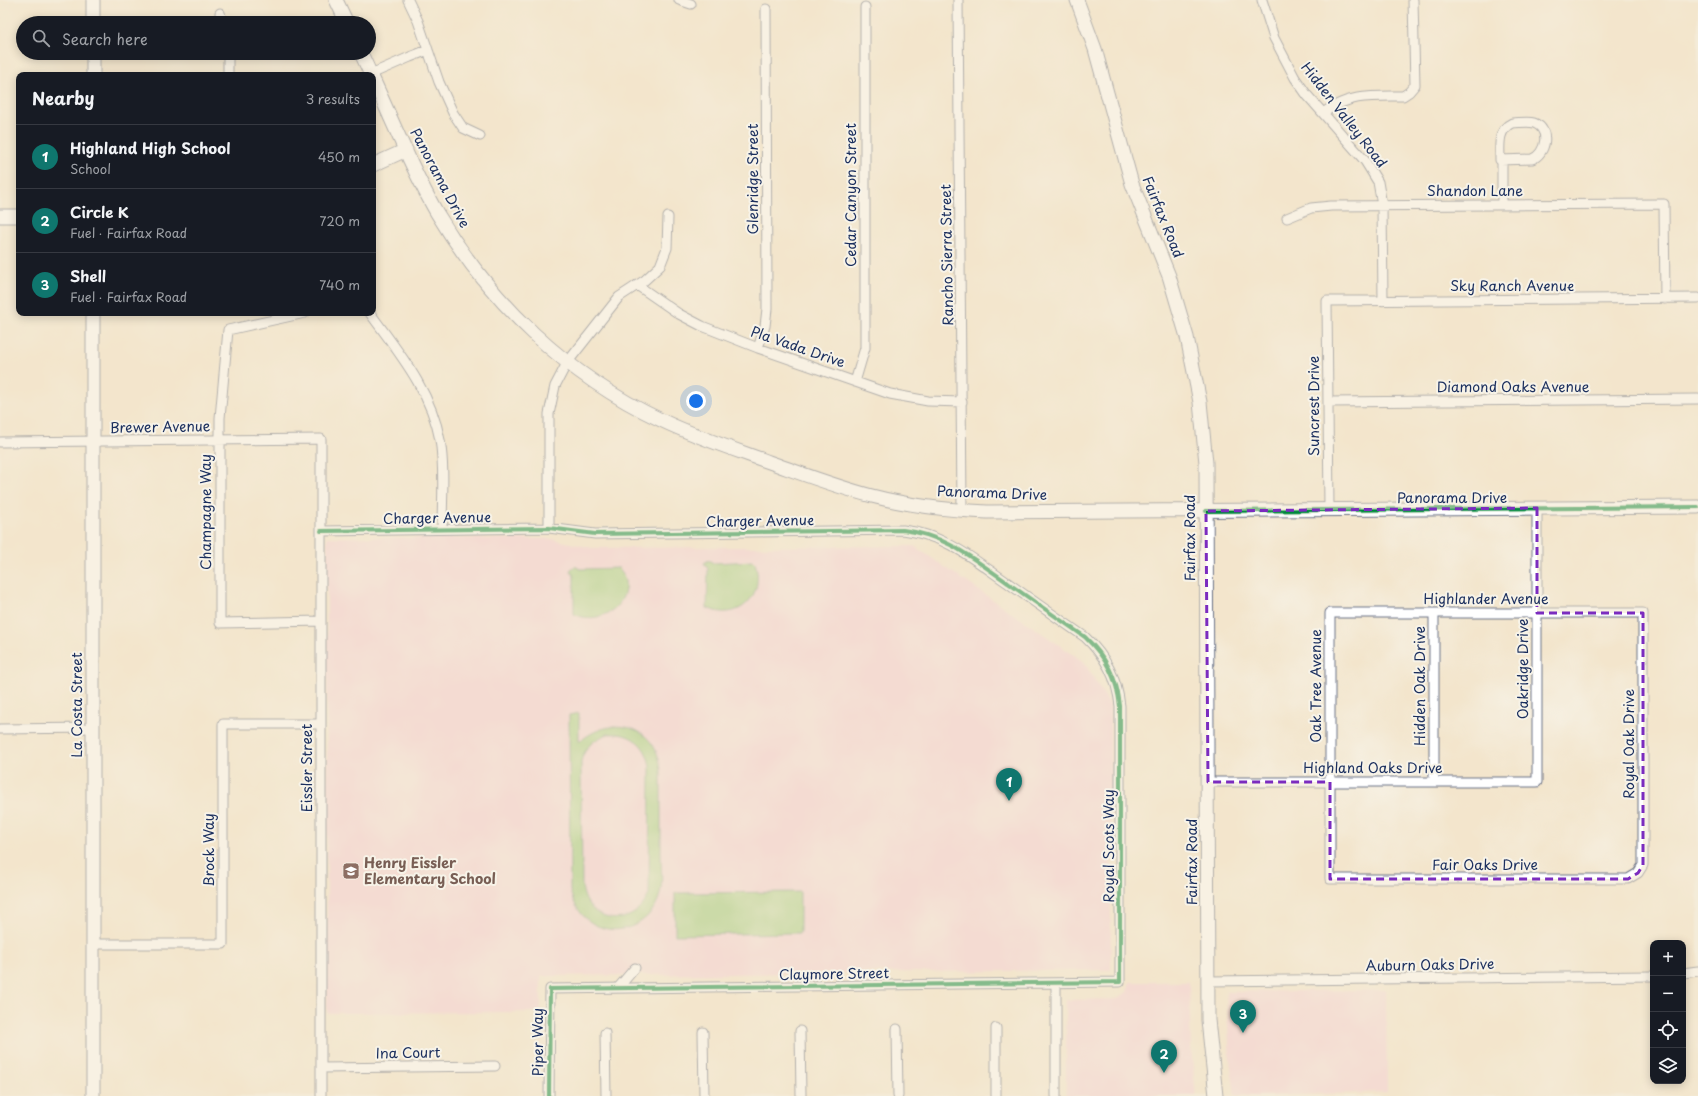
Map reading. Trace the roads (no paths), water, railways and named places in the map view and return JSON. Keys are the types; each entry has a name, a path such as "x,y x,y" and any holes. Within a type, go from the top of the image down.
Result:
{"street":[{"path":"93,0 93,16"},
{"path":"336,0 344,16"},
{"path":"408,0 418,21 442,90 453,113 463,128 480,136"},
{"path":"679,0 691,4"},
{"name":"Rancho Sierra Street","path":"958,0 962,511"},
{"name":"Fairfax Road","path":"1077,0 1095,49 1128,172 1169,276 1187,337 1200,402 1204,433 1208,782 1208,981 1210,1046 1216,1096"},
{"name":"Hidden Valley Road","path":"1262,0 1274,38 1284,59 1307,95 1372,171 1381,193 1383,301"},
{"path":"1323,114 1342,101 1354,98 1403,96 1415,85 1412,0"},
{"name":"Cedar Canyon Street","path":"855,382 864,348 865,7"},
{"name":"Glenridge Street","path":"758,348 765,326 767,309 766,9"},
{"path":"376,74 428,50"},
{"path":"93,60 93,72"},
{"path":"228,60 228,72"},
{"name":"Panorama Drive","path":"364,60 370,72"},
{"name":"Panorama Drive","path":"376,85 436,211 458,246 482,278 524,325 567,362 589,379 635,407 684,431 715,443 874,496 907,503 962,511 1698,507"},
{"path":"1502,160 1532,159 1541,154 1544,145 1542,129 1534,123 1512,123 1507,125 1501,133 1500,160 1502,160 1502,205"},
{"path":"376,164 406,150"},
{"name":"Shandon Lane","path":"1287,218 1300,212 1323,206 1664,204 1665,299"},
{"path":"0,216 16,216"},
{"path":"549,528 549,414 555,386 567,362 619,297 653,274 664,257 668,239 668,217"},
{"name":"Pla Vada Drive","path":"637,285 668,307 702,326 758,348 855,382 907,398 928,401 962,402"},
{"name":"Sky Ranch Avenue","path":"1327,301 1698,298"},
{"name":"Suncrest Drive","path":"1327,301 1329,510"},
{"name":"La Costa Street","path":"93,316 93,1096"},
{"name":"Champagne Way","path":"291,316 228,330 220,418 220,623 321,621"},
{"path":"372,316 414,375 433,413 440,442 442,460 442,529"},
{"name":"Diamond Oaks Avenue","path":"1328,402 1698,399"},
{"name":"Brewer Avenue","path":"0,442 321,439"},
{"name":"Eissler Street","path":"321,439 321,1096"},
{"name":"Oakridge Drive","path":"1537,508 1537,782"},
{"name":"Charger Avenue","path":"321,531 549,528 595,534 903,530 933,536 957,548 1085,637 1103,656 1110,669 1118,693 1120,710"},
{"name":"Highlander Avenue","path":"1330,613 1643,613"},
{"name":"Oak Tree Avenue","path":"1330,613 1330,879"},
{"name":"Hidden Oak Drive","path":"1434,613 1434,782"},
{"name":"Royal Oak Drive","path":"1638,873 1643,865 1643,613"},
{"name":"Royal Scots Way","path":"1120,710 1120,982"},
{"name":"Brock Way","path":"93,944 223,944 222,724 321,724"},
{"path":"0,729 93,728"},
{"name":"Highland Oaks Drive","path":"1208,782 1537,782"},
{"name":"Fair Oaks Drive","path":"1330,879 1628,879 1638,873"},
{"path":"618,988 635,968"},
{"path":"1686,973 1698,971"},
{"name":"Auburn Oaks Drive","path":"1208,981 1650,976"},
{"name":"Claymore Street","path":"550,989 1120,982"},
{"path":"1056,983 1056,1096"},
{"name":"Piper Way","path":"550,989 550,1096"},
{"path":"996,1028 996,1096"},
{"path":"897,1029 898,1096"},
{"path":"800,1031 801,1096"},
{"path":"703,1032 704,1096"},
{"path":"605,1033 606,1096"},
{"name":"Ina Court","path":"321,1068 495,1066"}],"place":[{"name":"Highland High School","path":"1009,801"},
{"name":"Henry Eissler Elementary School","path":"351,871"},
{"name":"Shell","path":"1243,1033"},
{"name":"Circle K","path":"1164,1073"}]}
